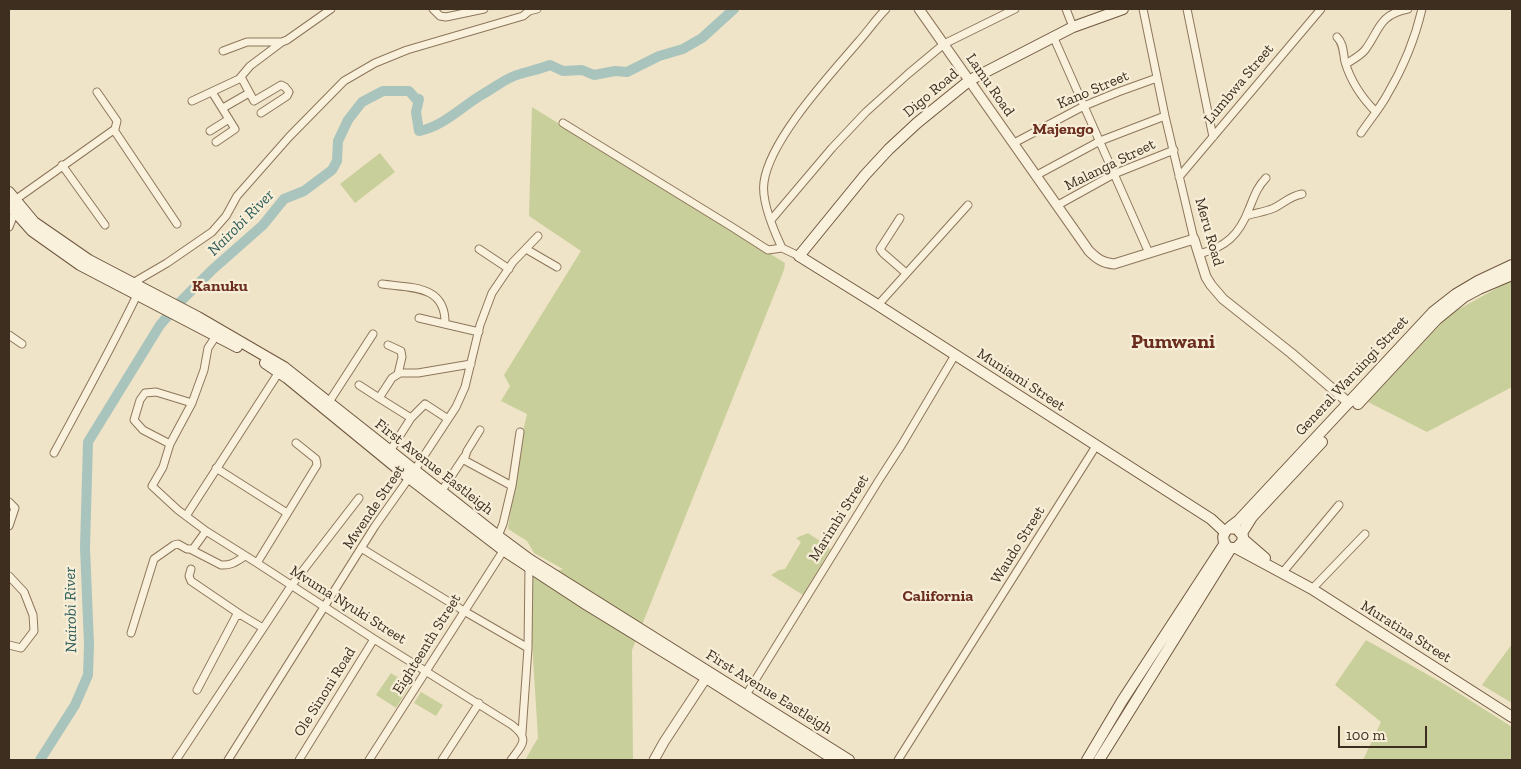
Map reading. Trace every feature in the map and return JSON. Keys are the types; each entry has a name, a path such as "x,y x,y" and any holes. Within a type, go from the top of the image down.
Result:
{"main road":[{"name":"Digo Road","path":"799,256 865,175 889,149 917,123 970,80 1053,36 1123,9"},
{"name":"First Avenue Eastleigh","path":"12,202 53,237 88,260 168,306 284,367 390,451 412,474 441,492 498,536 505,547 746,694 849,760"},
{"name":"First Avenue Eastleigh","path":"12,202 32,231 59,251 137,296 168,306"},
{"name":"Muniami Street","path":"799,256 1227,530"},
{"name":"General Waruingi Street","path":"1227,530 1349,403 1418,327 1444,302 1478,281 1512,265"},
{"name":"General Waruingi Street","path":"1242,536 1252,517 1437,319 1464,297 1512,275"},
{"name":"First Avenue Eastleigh","path":"186,315 216,336 279,372 529,567 835,760"},
{"path":"1087,760 1122,701 1231,546 1240,545 1242,536 1237,528 1227,530 1223,538 1231,546"},
{"name":"Muratina Street","path":"1242,536 1282,572"},
{"path":"1099,760 1231,546"},
{"name":"Muratina Street","path":"1231,546 1312,589 1512,717"},
{"path":"1122,701 1132,707"}],"street":[{"path":"192,101 241,77 250,66 331,9"},
{"path":"433,9 440,16 446,17 484,9"},
{"path":"131,284 167,263 212,232 226,216 237,196 289,137 344,81 375,63 407,50 523,16 529,11 537,9"},
{"path":"782,248 766,207 763,184 775,148 809,101 886,9"},
{"name":"Lamu Road","path":"919,9 1089,251 1098,260 1114,264 1149,253"},
{"path":"771,220 832,148 866,112 944,44 995,17 1015,9"},
{"path":"1066,9 1073,27"},
{"name":"Meru Road","path":"1143,9 1179,177 1194,239 1206,277 1222,299 1291,353 1349,403"},
{"path":"1187,9 1213,137"},
{"name":"Lumbwa Street","path":"1179,177 1321,9"},
{"path":"1346,64 1362,53 1385,18 1398,11 1408,9"},
{"path":"1361,133 1387,96 1409,52 1422,9"},
{"path":"1053,36 1149,253 1194,239"},
{"path":"1337,37 1342,44 1346,64 1359,94 1376,112"},
{"path":"223,51 247,42 282,42"},
{"path":"241,77 249,93 256,101 281,85 288,92 287,96 261,113"},
{"name":"Kano Street","path":"1014,143 1084,106 1157,78"},
{"path":"9,227 12,202 114,130 118,124 97,92"},
{"path":"212,92 235,129 216,142"},
{"path":"223,108 249,93"},
{"path":"1037,175 1100,141 1165,116"},
{"path":"210,131 229,119"},
{"path":"563,123 768,250 782,248 799,256"},
{"path":"114,130 177,224"},
{"name":"Malanga Street","path":"1058,205 1114,174 1174,150"},
{"path":"62,166 105,225"},
{"path":"1199,254 1219,248 1226,243 1246,216 1256,191 1266,178"},
{"path":"1246,216 1268,210 1293,196 1302,194"},
{"path":"878,305 968,205"},
{"path":"900,218 880,248 883,253 906,273"},
{"name":"Mwende Street","path":"228,760 375,526 448,419 465,387 479,332 492,293 508,269 538,236"},
{"path":"479,249 508,269"},
{"path":"526,249 557,267"},
{"path":"382,284 423,290 434,294 444,310 445,324"},
{"path":"54,454 137,296"},
{"path":"419,318 479,332"},
{"path":"329,402 373,334"},
{"path":"9,335 22,344"},
{"path":"192,402 156,392 145,393 140,400 134,420 143,430 170,444 192,402 204,370 208,348 216,336"},
{"path":"388,345 401,351 402,357 398,374"},
{"name":"Marimbi Street","path":"746,694 955,356"},
{"path":"379,398 392,378 398,374 418,373 471,364"},
{"path":"186,516 279,372"},
{"path":"359,386 411,418"},
{"path":"390,451 411,418 425,404 448,419"},
{"path":"441,492 480,430"},
{"path":"498,536 503,524 512,486 520,432"},
{"path":"257,563 317,465 316,460 296,443"},
{"name":"Mvuma Nyuki Street","path":"170,444 163,467 152,486 186,516 291,586 326,606 374,639 478,703 522,733"},
{"name":"Waudo Street","path":"898,760 1096,446"},
{"path":"464,457 466,460 512,486"},
{"path":"216,468 287,513"},
{"path":"176,760 291,586 359,498"},
{"path":"9,502 15,508 9,526"},
{"path":"1282,572 1339,504"},
{"path":"190,549 195,547 206,531"},
{"path":"1312,589 1365,534"},
{"path":"131,633 154,559 174,545 181,545 226,566 245,556"},
{"name":"Eighteenth Street","path":"370,760 505,547"},
{"path":"361,548 528,648"},
{"path":"512,760 523,742 528,648 529,567"},
{"path":"191,569 189,576 191,582 263,628"},
{"path":"9,576 24,592 33,615 34,631 21,648 9,645"},
{"path":"197,690 236,616 241,615"},
{"name":"Ole Sinoni Road","path":"298,760 374,639"},
{"path":"654,760 706,678"},
{"path":"442,760 478,703"}],"green space":[{"path":"532,107 785,263 784,270 632,650 633,760 525,760 538,738 528,578 563,569 534,553 527,541 508,529 518,452 527,414 501,401 510,386 504,375 581,251 529,216"},
{"path":"380,153 395,172 355,203 340,184"},
{"path":"1512,275 1512,387 1427,432 1368,402 1450,314 1508,282"},
{"path":"808,533 829,547 830,550 803,595 771,575 785,569 801,542 796,538"},
{"path":"1366,640 1446,685 1512,727 1512,760 1363,760 1381,722 1335,685"},
{"path":"1512,644 1512,703 1482,685"},
{"path":"391,673 410,685 396,708 376,695"},
{"path":"421,692 443,705 436,716 414,703"}],"waterway":[{"name":"Nairobi River","path":"40,760 75,705 88,675 89,645 85,547 88,442 160,325 181,301 212,270 263,225 284,199 304,191 332,170 337,161 338,141 348,120 362,102 383,91 409,91 417,100 419,99 416,112 419,131 428,129 444,121 475,99 515,75 550,65 563,71 582,70 594,75 615,71 627,72 659,56 683,49 702,38 734,9"}],"district":[{"name":"Majengo","path":"1063,129"},
{"name":"Kanuku","path":"220,286"},
{"name":"Pumwani","path":"1173,342"},
{"name":"California","path":"938,596"}]}
